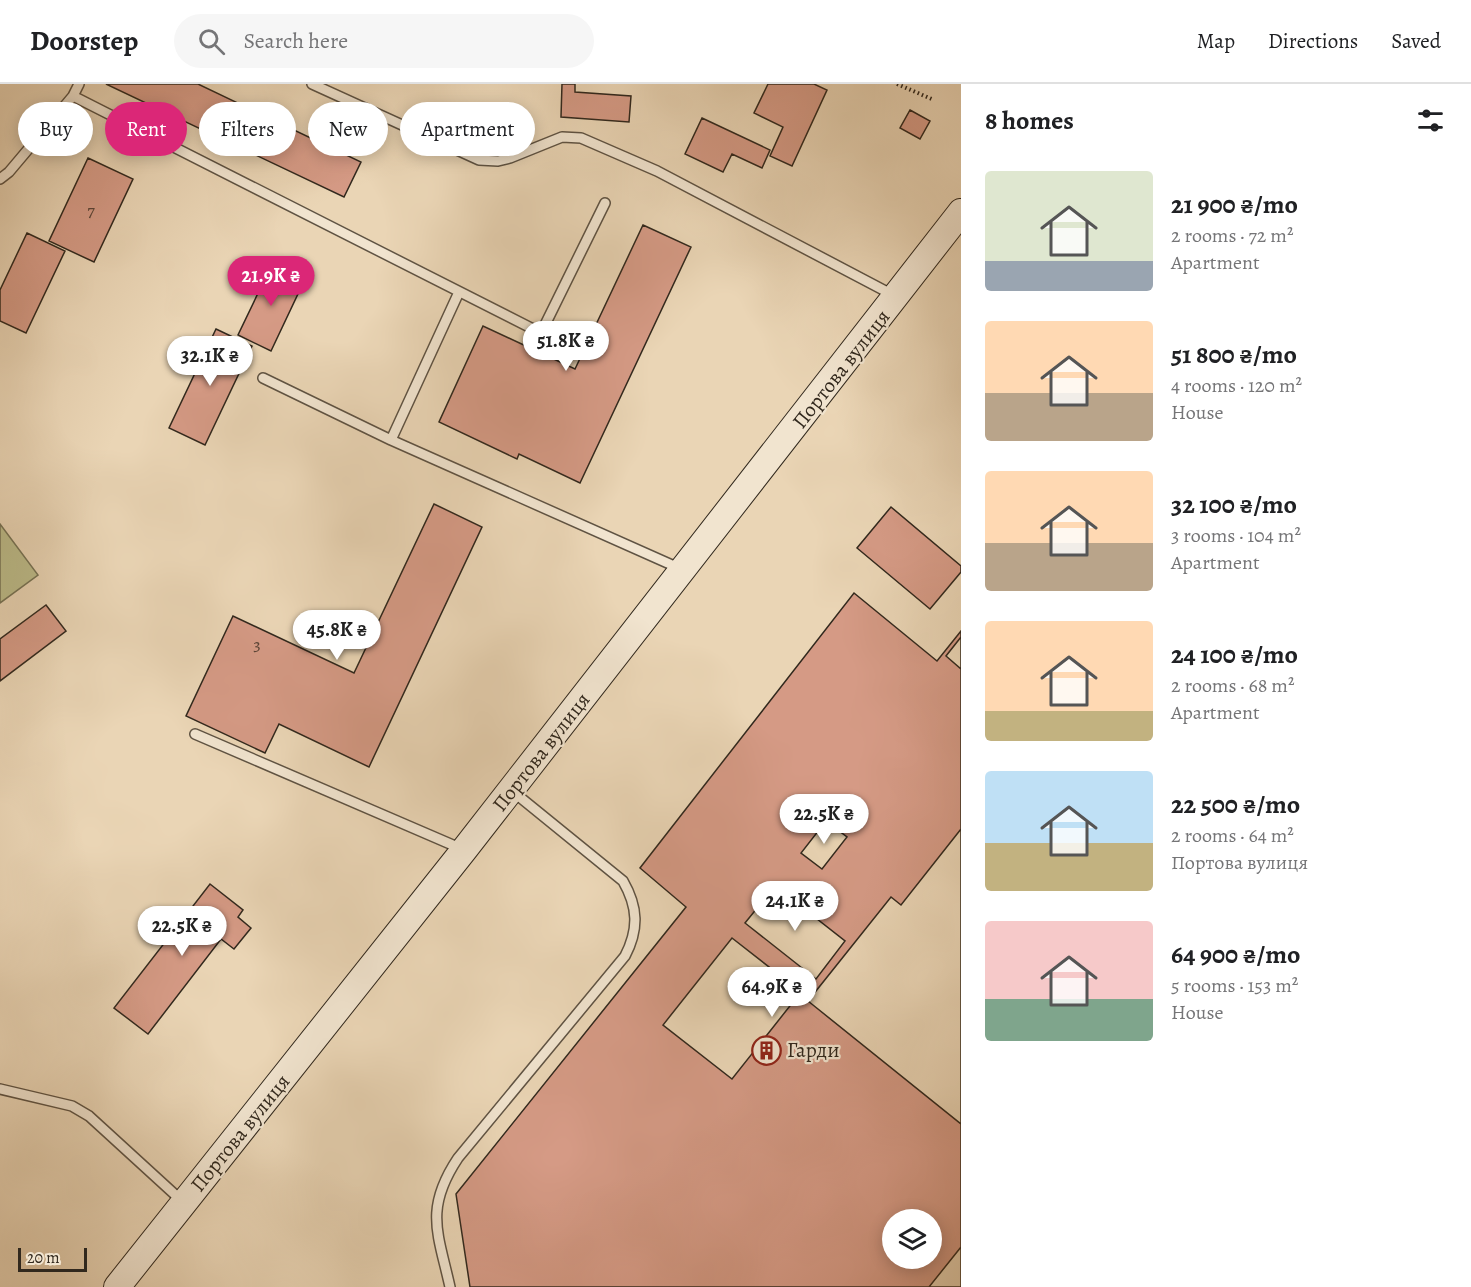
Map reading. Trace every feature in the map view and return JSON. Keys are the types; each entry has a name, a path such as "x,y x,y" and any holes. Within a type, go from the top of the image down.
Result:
{"street":[{"name":"Портова вулиця","path":"117,1287 684,570 961,212"}],"lane":[{"path":"0,179 9,172 73,96 79,84"},
{"path":"312,84 479,160 498,161 562,137 581,138 657,171 896,297"},
{"path":"73,96 541,333 606,203"},
{"path":"392,440 459,291"},
{"path":"263,378 392,440 684,570"},
{"path":"195,734 464,850"},
{"path":"450,1287 437,1237 436,1216 439,1195 446,1175 625,956 636,926 631,894 622,880 511,790"},
{"path":"0,1089 72,1106 89,1116 184,1203"}],"path":[{"path":"897,84 934,99"}],"green space":[{"path":"0,524 38,575 0,603"}],"building":[{"path":"106,84 198,84 236,102 199,102 199,128 187,122 187,102 144,102"},
{"path":"562,84 575,84 575,92 631,96 629,122 561,117"},
{"path":"768,84 814,84 827,90 792,166 770,156 783,127 754,113"},
{"path":"910,110 930,121 920,139 900,128"},
{"path":"702,118 770,150 762,168 732,154 723,172 685,154"},
{"path":"296,131 308,137 308,156 348,156 361,162 344,197 258,156 296,156"},
{"path":"88,158 133,179 94,262 49,241"},
{"path":"643,225 691,247 580,483 519,454 517,459 439,422 483,326 575,369"},
{"path":"27,233 65,251 26,333 0,321 0,290"},
{"path":"272,264 305,279 271,351 238,335"},
{"path":"216,329 252,346 205,445 169,428"},
{"path":"434,504 482,527 369,767 279,724 265,753 186,716 233,616 354,673"},
{"path":"891,507 961,566 961,572 930,609 857,548"},
{"name":"Гарди","path":"854,593 937,661 961,631 961,1287 470,1287 456,1194 686,907 640,868"},
{"path":"46,605 66,631 0,681 0,639"},
{"path":"961,637 961,669 946,656"},
{"path":"826,821 847,837 822,869 801,853"},
{"path":"961,829 961,1124 808,1001 891,897 901,905"},
{"path":"210,884 243,910 238,917 251,928 234,949 221,939 148,1034 114,1008"},
{"path":"775,886 845,941 816,979 745,923"},
{"path":"732,938 801,992 732,1079 663,1025"},
{"path":"961,1247 961,1287 929,1287"}],"place":[{"name":"Гарди","path":"766,1050"}]}
